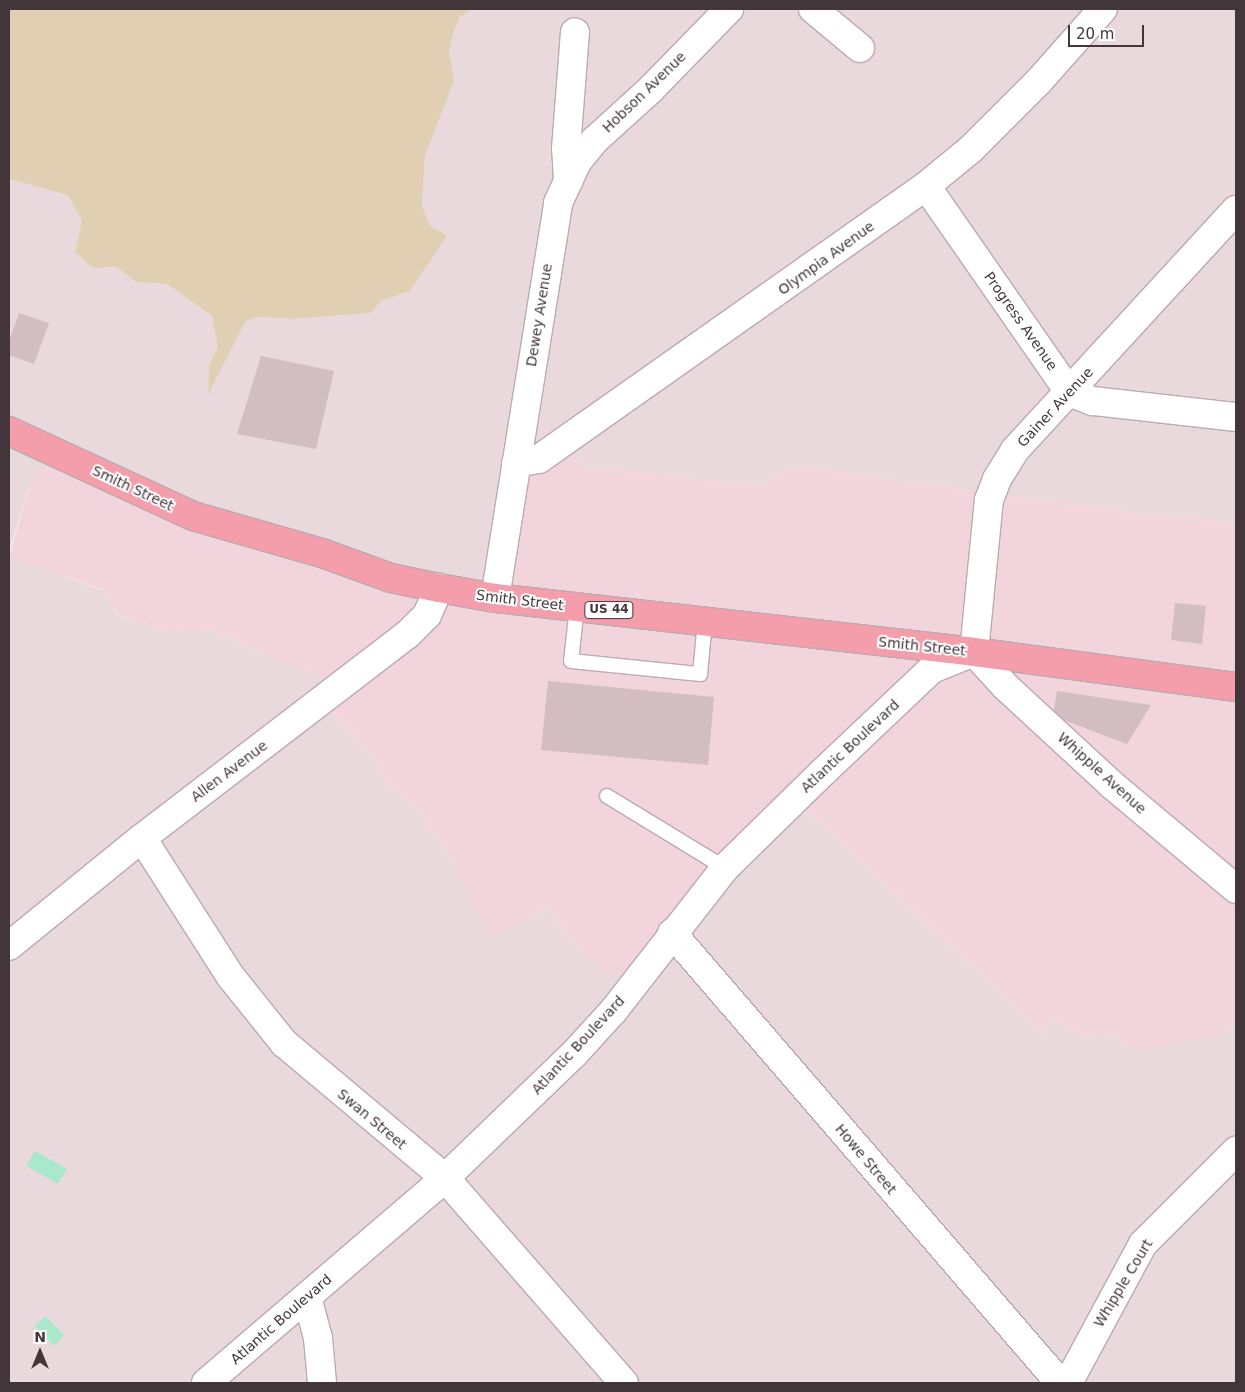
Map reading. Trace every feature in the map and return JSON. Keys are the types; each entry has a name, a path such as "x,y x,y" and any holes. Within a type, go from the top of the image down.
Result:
{"main road":[{"name":"Smith Street","path":"9,431 193,516 322,553 391,578 495,598 974,652 1236,687"}],"street":[{"name":"Hobson Avenue","path":"568,182 577,162 595,140 651,89 729,9"},
{"path":"813,9 860,48"},
{"name":"Olympia Avenue","path":"516,463 539,459 926,186 971,149 1039,81 1103,9"},
{"name":"Dewey Avenue","path":"495,598 558,203 568,182 566,149 575,32"},
{"name":"Progress Avenue","path":"926,186 1069,392"},
{"name":"Gainer Avenue","path":"974,652 989,500 1015,450 1236,210"},
{"path":"1069,392 1093,401 1236,417"},
{"name":"Allen Avenue","path":"9,946 142,838 408,634 427,615 439,588"},
{"name":"Atlantic Boulevard","path":"206,1383 445,1178 574,1054 614,1010 672,933 725,868 932,669 974,652"},
{"name":"Whipple Avenue","path":"974,652 1006,687 1111,784 1236,889"},
{"name":"Swan Street","path":"142,838 232,977 284,1043 445,1178 624,1383"},
{"name":"Howe Street","path":"672,933 1060,1383"},
{"name":"Whipple Court","path":"1068,1383 1143,1244 1236,1151"},
{"path":"307,1297 318,1338 322,1383"}],"lane":[{"path":"577,607 571,661 700,674 705,621"},
{"path":"607,796 725,868"}],"shaded area":[{"path":"9,9 472,9 460,17 454,30 449,51 454,81 425,156 422,206 430,226 447,236 410,291 381,301 371,313 292,319 256,317 245,322 208,395 209,365 218,348 212,316 167,284 136,282 117,267 93,268 75,252 82,220 68,195 9,179"},
{"path":"472,9 1236,9 1236,524 1124,512 791,466 762,486 587,468 562,446 497,595 430,615 415,600 35,470 9,550 9,179 68,195 82,220 75,252 93,268 118,267 136,282 167,284 212,316 218,348 209,365 208,393 245,322 256,317 292,319 371,313 381,301 410,291 446,237 430,226 422,206 425,156 454,81 449,51 454,30 460,17"},
{"path":"562,446 587,468 762,486 791,466 1124,512 1236,524 1236,1025 1225,1032 1153,1048 1129,1046 1114,1034 1083,1035 1050,1017 1043,1037 998,990 795,799 632,988 587,957 546,906 530,919 488,936 457,868 420,811 387,785 374,756 331,711 331,704 347,690 213,630 168,631 117,614 103,589 9,557 35,470 53,467 166,512 415,600 430,615 446,598 489,603 516,473"},
{"path":"9,557 103,590 117,615 168,631 213,630 348,691 331,711 374,756 387,785 420,811 457,868 530,919 546,906 587,957 795,799 998,990 1043,1037 1050,1017 1083,1035 1114,1034 1129,1046 1225,1032 1236,1025 1236,1383 9,1383"},
{"path":"35,1151 67,1169 58,1184 26,1166"},
{"path":"45,1316 64,1335 54,1346 35,1326"}],"building":[{"path":"19,313 49,323 34,364 9,355 9,341"},
{"path":"261,356 334,371 316,449 237,434"},
{"path":"1175,603 1206,606 1202,644 1171,640"},
{"path":"548,681 714,697 708,765 541,750"},
{"path":"1057,691 1151,705 1127,744 1053,716"}]}
